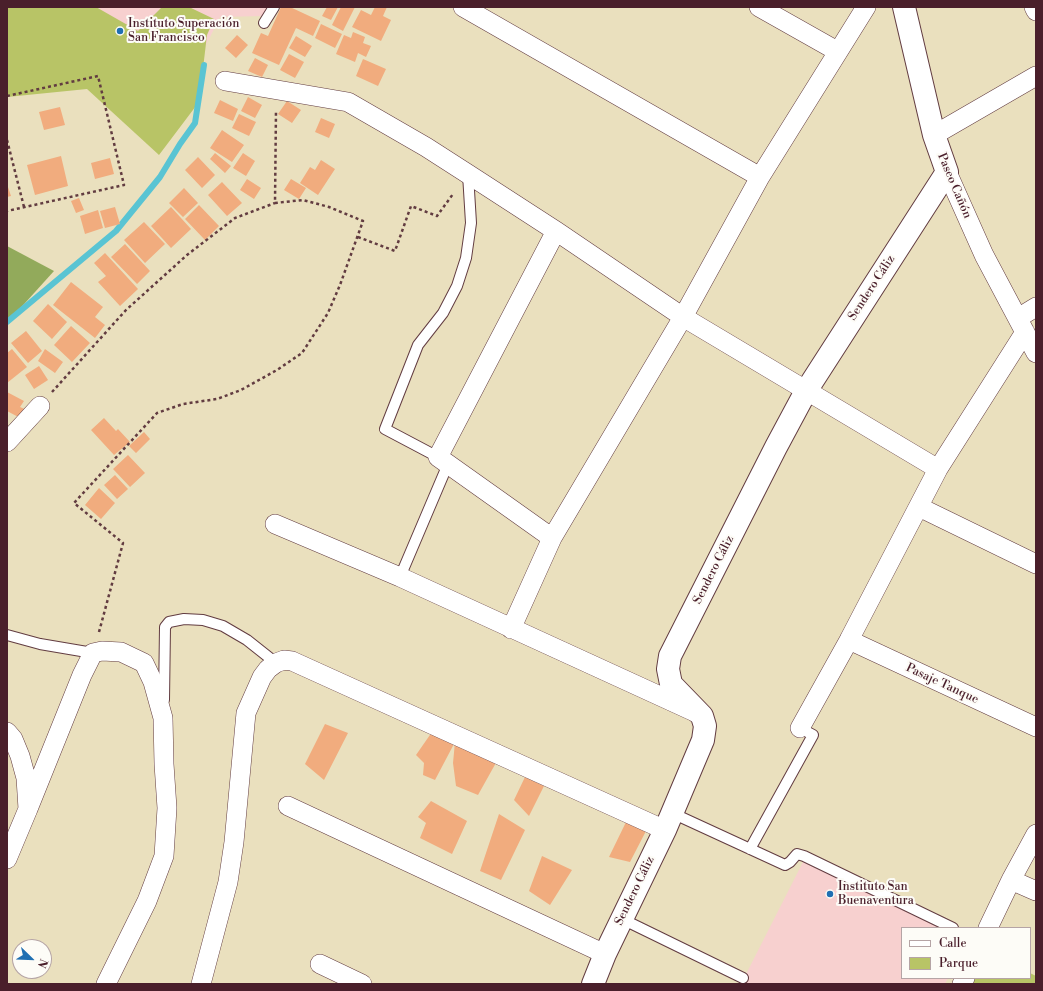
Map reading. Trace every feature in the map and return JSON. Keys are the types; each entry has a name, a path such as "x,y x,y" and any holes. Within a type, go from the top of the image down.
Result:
{"street":[{"path":"464,7 760,177"},
{"path":"759,7 837,51"},
{"path":"511,629 552,538 683,317 760,177 837,51 866,7"},
{"name":"Paseo Cañón","path":"904,7 934,135 947,172 984,255 1036,354"},
{"path":"1034,7 1036,11"},
{"path":"934,135 1036,76"},
{"path":"225,81 348,102 426,147 556,231 683,317 938,469"},
{"name":"Sendero Cáliz","path":"593,984 605,954 668,821 703,740 705,726 702,716 671,684 668,669 670,656 806,391 947,172"},
{"path":"552,538 443,460 556,231"},
{"path":"800,728 849,640 938,469 1021,325 1036,307"},
{"path":"7,442 40,406"},
{"path":"919,507 1036,564"},
{"path":"275,524 400,577 702,716"},
{"name":"Pasaje Tanque","path":"849,640 1036,727"},
{"path":"7,859 92,653 102,651 121,652 144,663 153,682 163,718 167,808 164,856 147,902 106,984"},
{"path":"201,984 228,882 234,842 246,713 262,677 268,669 276,663 284,660 292,661 668,821"},
{"path":"7,732 20,756 26,778 28,809"},
{"path":"288,806 605,954"},
{"path":"988,927 1036,834"},
{"path":"1012,880 1036,892"},
{"path":"320,964 362,984"}],"lane":[{"path":"264,23 274,7"},
{"path":"400,577 443,460 386,429 418,345 444,313 457,286 466,258 471,223 468,174"},
{"path":"163,718 165,627 170,622 184,619 204,620 223,626 247,640 276,663"},
{"path":"7,635 40,644 92,653"},
{"path":"750,849 813,735 800,728"},
{"path":"668,821 750,849 785,865 797,854 804,856 951,927"},
{"path":"622,919 743,978"}],"path":[{"path":"7,96 98,76 124,185 7,211"},
{"path":"274,203 277,90"},
{"path":"7,140 24,207"},
{"path":"358,237 394,251 411,206 437,216 468,174"},
{"path":"40,406 126,310 187,255 235,218 274,203 303,200 336,210 363,221 340,285 328,313 302,353 277,370 241,390 217,399 183,404 157,413 74,503 123,543 92,653"}],"shaded area":[{"name":"Instituto Superación San Francisco","path":"7,7 269,7 263,16 220,17 201,55"},
{"name":"Instituto San Buenaventura","path":"804,860 939,927 901,927 901,979 948,979 945,984 741,984"}],"green space":[{"path":"7,7 96,7 138,31 162,7 189,7 214,19 207,35 199,102 159,155 87,89 7,97"},
{"path":"7,246 54,271 7,323"},
{"path":"1031,974 1036,976 1036,984 972,984 974,979 1031,979"}],"building":[{"path":"281,7 290,7 320,21 313,36 296,28 279,65 252,53 261,33 268,36"},
{"path":"327,7 338,7 331,20 322,16"},
{"path":"341,7 355,7 343,31 332,25"},
{"path":"375,7 387,7 383,16 391,20 381,41 352,27 361,10 371,15"},
{"path":"321,24 342,34 335,48 315,38"},
{"path":"353,32 365,37 363,43 371,46 366,57 358,53 355,62 336,54 344,35 351,38"},
{"path":"237,35 248,45 236,58 225,48"},
{"path":"296,36 312,46 305,57 289,48"},
{"path":"289,54 304,62 295,78 280,70"},
{"path":"255,58 268,65 262,77 248,71"},
{"path":"363,59 386,69 378,86 356,76"},
{"path":"248,97 262,105 255,118 241,111"},
{"path":"220,100 238,109 233,121 214,113"},
{"path":"287,101 301,110 292,123 278,114"},
{"path":"60,107 65,125 44,130 39,112"},
{"path":"239,114 256,122 249,136 232,128"},
{"path":"321,118 335,124 329,138 315,132"},
{"path":"222,130 244,145 232,162 210,148"},
{"path":"215,153 231,166 225,173 210,159"},
{"path":"243,153 255,161 246,176 233,168"},
{"path":"61,156 68,186 35,195 27,165"},
{"path":"198,157 215,175 202,188 185,170"},
{"path":"110,158 114,174 95,179 91,163"},
{"path":"321,160 335,169 318,195 300,183 310,167 315,170"},
{"path":"247,179 261,188 254,199 240,190"},
{"path":"291,179 306,188 299,199 284,190"},
{"path":"222,182 242,203 227,216 208,195"},
{"path":"7,184 11,196 7,197"},
{"path":"184,188 198,203 183,217 169,203"},
{"path":"79,198 84,210 76,213 71,201"},
{"path":"199,205 219,226 205,240 185,219"},
{"path":"115,207 120,224 105,228 100,211"},
{"path":"171,207 191,229 171,248 151,226"},
{"path":"98,210 103,228 85,234 80,216"},
{"path":"144,222 165,244 145,263 124,240"},
{"path":"125,244 150,271 137,284 111,257"},
{"path":"105,253 138,289 120,306 98,282 106,276 94,263"},
{"path":"71,282 103,307 95,317 105,325 95,338 53,305"},
{"path":"48,304 67,322 52,339 33,321"},
{"path":"71,326 90,343 72,362 54,345"},
{"path":"26,331 42,351 28,363 11,343"},
{"path":"12,349 27,367 7,383 7,353"},
{"path":"45,349 63,362 55,373 38,361"},
{"path":"39,366 48,380 34,389 25,375"},
{"path":"7,392 24,401 20,407 29,411 24,420 7,411"},
{"path":"104,418 116,431 118,429 130,442 114,455 91,430"},
{"path":"144,432 150,439 136,453 129,446"},
{"path":"128,455 145,473 130,487 113,469"},
{"path":"115,475 128,489 117,499 104,485"},
{"path":"99,488 115,503 101,519 85,505"},
{"path":"325,724 348,733 324,780 305,764"},
{"path":"432,732 455,742 435,780 423,775 424,763 416,755"},
{"path":"455,742 497,761 478,795 456,786 453,763"},
{"path":"525,777 544,786 529,816 514,800"},
{"path":"431,801 467,821 452,854 420,838 426,823 418,817"},
{"path":"499,814 525,830 501,880 480,871"},
{"path":"627,820 646,831 630,862 609,857"},
{"path":"542,856 572,870 550,905 529,891"}],"waterway":[{"path":"7,322 116,231 160,177 195,123 204,65"}],"place":[{"name":"Instituto Superación San Francisco","path":"120,31"},
{"name":"Instituto San Buenaventura","path":"830,894"}]}
